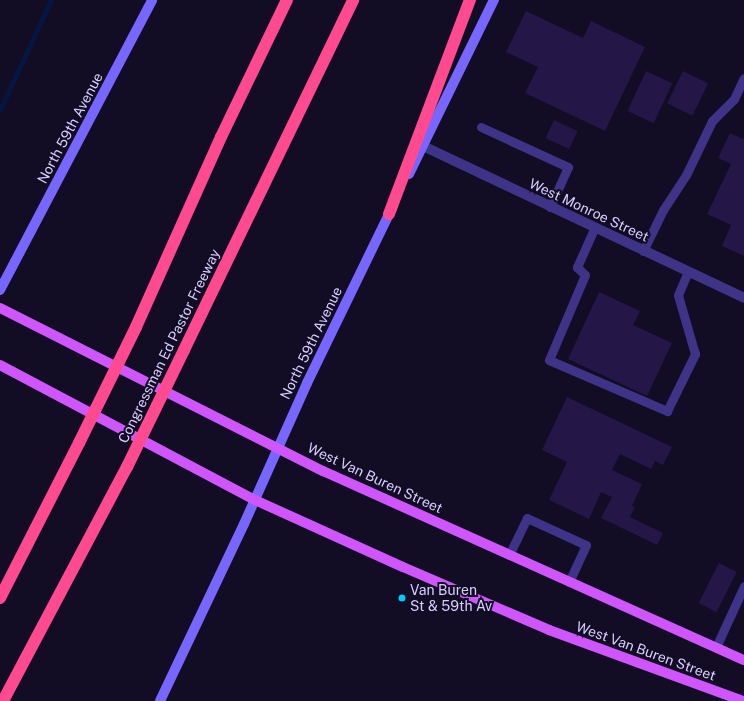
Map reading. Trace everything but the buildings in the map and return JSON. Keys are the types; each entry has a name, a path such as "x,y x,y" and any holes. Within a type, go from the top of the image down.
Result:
{"highway":[{"path":"0,598 136,327 221,137 287,0"},
{"name":"Congressman Ed Pastor Freeway","path":"3,701 127,467 354,0"},
{"path":"389,214 470,0"}],"main road":[{"name":"North 59th Avenue","path":"0,290 152,0"},
{"name":"North 59th Avenue","path":"160,701 255,500 307,382 494,0"},
{"name":"West Van Buren Street","path":"0,308 278,448 509,555 744,660"},
{"name":"West Van Buren Street","path":"0,365 255,500 549,630 743,701"}],"street":[{"name":"West Monroe Street","path":"423,146 744,298"}],"lane":[{"path":"643,251 663,210 686,175 712,121 734,99 744,78"},
{"path":"481,126 568,167 550,207"},
{"path":"594,228 577,267 585,275 549,360 667,412 695,354 678,295 688,272"},
{"path":"509,555 527,518 586,546 569,582"},
{"path":"716,647 741,601 744,586"}],"waterway":[{"path":"0,110 51,0"}],"place":[{"name":"Van Buren St & 59th Av","path":"402,598"}]}
